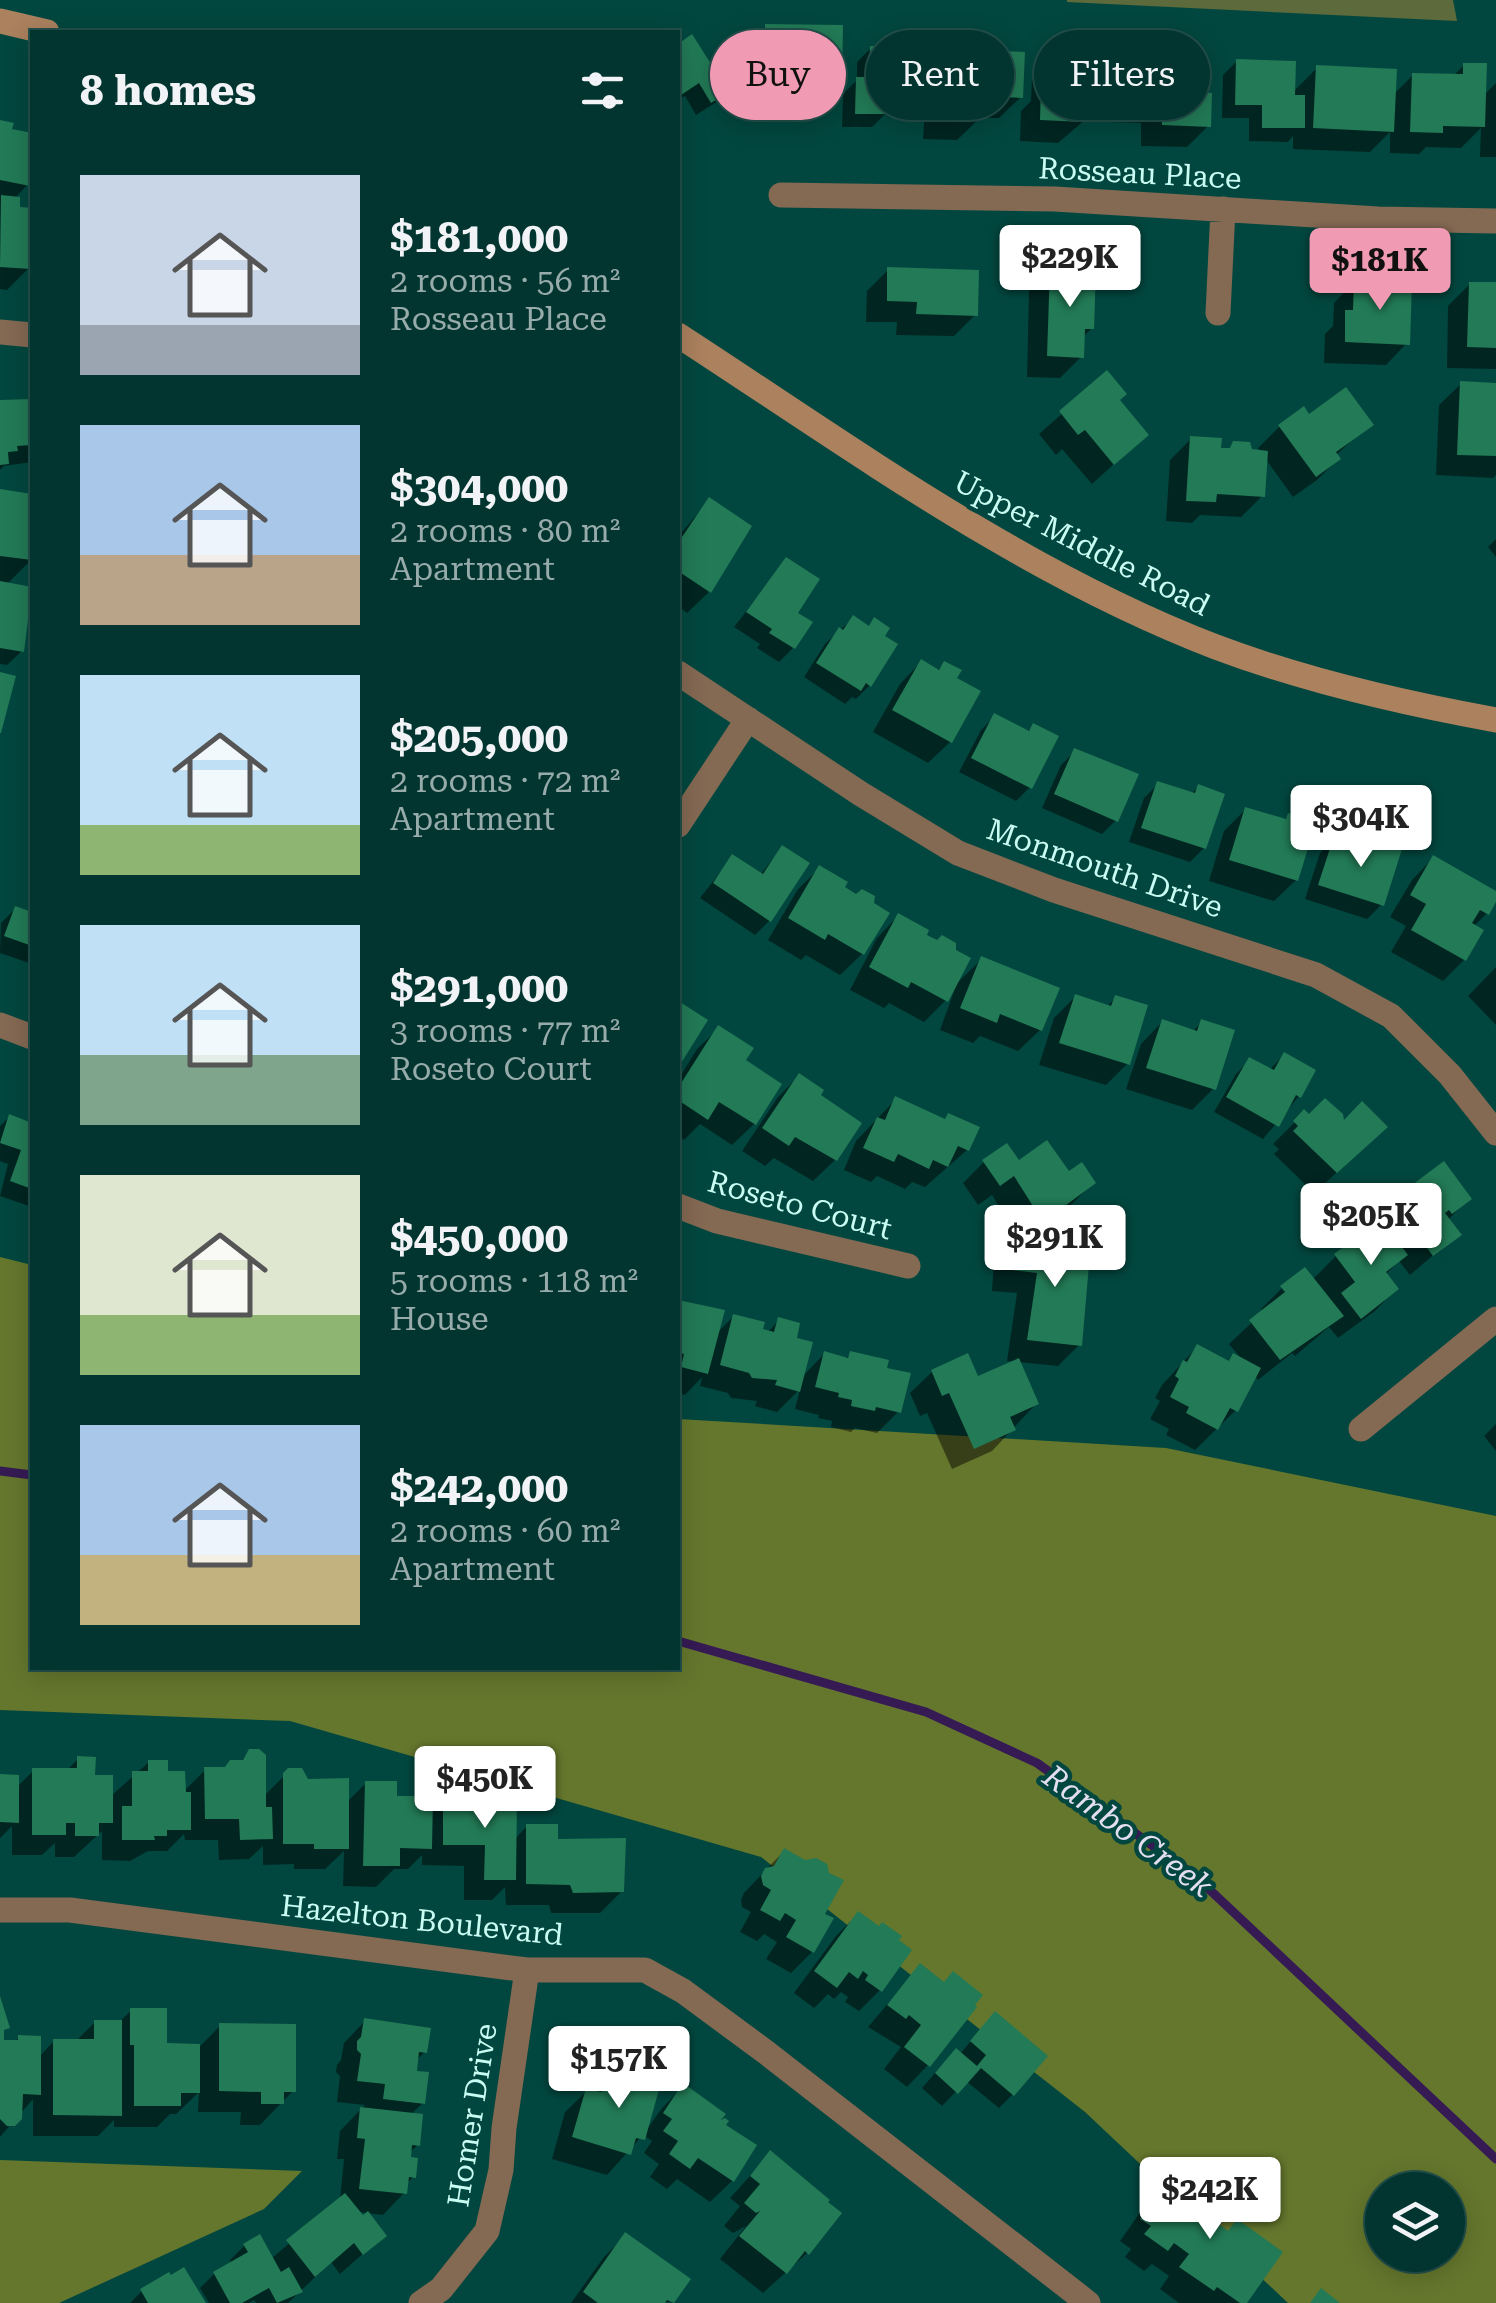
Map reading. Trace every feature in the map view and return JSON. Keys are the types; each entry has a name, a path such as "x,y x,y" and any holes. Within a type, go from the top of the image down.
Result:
{"street":[{"path":"0,21 39,30"},
{"name":"Rosseau Place","path":"781,196 1055,200 1378,219 1496,221"},
{"path":"1218,313 1224,209"},
{"path":"0,332 30,335"},
{"name":"Upper Middle Road","path":"680,335 936,505 1118,605 1217,648 1282,669 1438,710 1496,720"},
{"name":"Monmouth Drive","path":"680,674 958,852 1054,890 1316,975 1392,1016 1450,1075 1496,1133"},
{"path":"680,822 748,719"},
{"path":"0,1025 30,1037"},
{"name":"Roseto Court","path":"680,1207 717,1221 908,1266"},
{"path":"1361,1429 1496,1319"},
{"name":"Hazelton Boulevard","path":"0,1910 70,1910 527,1970 645,1970 683,1992 1088,2303"},
{"name":"Homer Drive","path":"421,2303 440,2289 487,2231 501,2170 527,1970"}],"green space":[{"path":"1453,0 1457,21 1067,2"},
{"path":"0,1257 30,1264 30,1670 680,1670 680,1419 1166,1448 1496,1516 1496,2303 1288,2303 1085,2112 761,1857 290,1721 0,1710"},
{"path":"0,2160 302,2171 264,2209 59,2303 0,2303"}],"building":[{"path":"765,24 843,25 843,30 765,30"},
{"path":"692,34 710,62 710,101 699,83 680,96 680,43"},
{"path":"1014,51 1025,52 1023,98 1014,98"},
{"path":"1236,59 1296,61 1295,95 1305,95 1305,128 1262,128 1262,105 1235,105"},
{"path":"1463,63 1487,63 1485,127 1443,126 1443,133 1410,132 1412,73 1463,74"},
{"path":"1316,65 1397,69 1394,132 1313,128"},
{"path":"856,77 866,77 866,114 855,114"},
{"path":"1212,93 1211,127 1162,125 1162,120 1210,120"},
{"path":"0,120 14,123 12,129 30,133 30,186 0,180"},
{"path":"1,195 20,197 20,207 30,208 30,269 0,267"},
{"path":"887,267 979,270 978,316 916,314 917,302 887,301"},
{"path":"1050,267 1096,268 1094,329 1085,329 1084,358 1047,356"},
{"path":"1354,279 1412,281 1410,345 1345,342 1345,310 1353,310"},
{"path":"1469,282 1496,282 1496,348 1467,347"},
{"path":"1107,370 1127,394 1120,400 1149,435 1114,465 1085,430 1078,435 1059,411"},
{"path":"1460,381 1496,383 1496,456 1457,455"},
{"path":"1346,387 1374,425 1336,452 1341,459 1316,477 1278,425 1304,406 1309,414"},
{"path":"30,399 30,445 17,446 18,451 8,452 9,464 0,465 0,400"},
{"path":"1190,436 1222,438 1221,448 1230,448 1233,441 1250,442 1252,449 1268,451 1265,497 1217,494 1216,502 1186,501"},
{"path":"0,489 30,494 30,560 0,556"},
{"path":"709,497 752,526 711,593 680,572 682,537"},
{"path":"786,557 820,579 798,613 813,622 795,649 746,612"},
{"path":"0,581 30,587 24,652 0,648"},
{"path":"853,615 869,626 874,617 890,628 885,636 898,644 871,687 866,683 861,691 816,663 839,627 843,630"},
{"path":"921,659 939,670 944,661 962,670 957,678 981,691 952,743 892,710"},
{"path":"0,672 16,676 1,733 0,733"},
{"path":"994,713 1029,731 1033,723 1059,736 1032,789 971,758"},
{"path":"1074,748 1139,774 1118,822 1054,794"},
{"path":"1157,781 1195,793 1198,784 1225,794 1206,849 1141,828"},
{"path":"1245,807 1286,819 1288,813 1316,822 1298,881 1229,860"},
{"path":"1334,836 1371,848 1374,840 1402,849 1384,906 1318,885"},
{"path":"782,845 810,863 771,922 713,883 732,854 763,874"},
{"path":"1433,855 1496,891 1496,902 1489,915 1480,910 1472,923 1484,930 1466,961 1411,930 1426,904 1410,895"},
{"path":"819,865 848,882 845,887 856,894 862,889 875,896 874,903 890,913 864,955 828,934 825,940 788,918"},
{"path":"15,906 30,911 30,945 4,936"},
{"path":"898,913 929,930 927,935 937,940 942,935 956,943 956,950 971,958 948,1002 911,982 908,988 869,967"},
{"path":"981,956 1060,988 1042,1031 1000,1014 997,1023 960,1008"},
{"path":"1075,994 1111,1006 1115,995 1148,1005 1130,1065 1059,1043"},
{"path":"680,1002 708,1020 680,1065"},
{"path":"1162,1019 1197,1031 1201,1019 1235,1030 1216,1090 1146,1068"},
{"path":"718,1025 754,1048 746,1060 782,1084 756,1125 719,1102 708,1120 680,1101 680,1085"},
{"path":"1284,1052 1316,1070 1301,1098 1296,1095 1279,1127 1226,1097 1249,1057 1274,1070"},
{"path":"799,1073 824,1090 821,1095 862,1123 837,1161 795,1137 789,1146 762,1128"},
{"path":"895,1096 945,1119 948,1113 980,1127 969,1151 958,1146 948,1167 933,1160 929,1169 898,1154 894,1162 863,1148 877,1117 885,1120"},
{"path":"1325,1098 1343,1114 1344,1120 1362,1101 1388,1127 1337,1173 1293,1131 1298,1126 1293,1121 1304,1109 1309,1114"},
{"path":"9,1114 30,1122 30,1188 10,1181 21,1150 0,1143"},
{"path":"1047,1140 1069,1171 1082,1162 1096,1183 1043,1222 1014,1176 1000,1186 982,1160 1007,1143 1019,1160"},
{"path":"1444,1161 1472,1199 1452,1214 1449,1210 1445,1213 1462,1235 1433,1256 1392,1200"},
{"path":"1381,1219 1408,1255 1386,1272 1399,1289 1361,1319 1341,1293 1355,1282 1334,1254"},
{"path":"1015,1236 1050,1239 1048,1249 1090,1253 1082,1346 1027,1340 1037,1273 1012,1270"},
{"path":"1305,1267 1344,1316 1280,1360 1249,1320 1285,1292 1280,1286"},
{"path":"680,1300 725,1310 708,1374 681,1367 684,1354 680,1353"},
{"path":"733,1314 765,1322 763,1329 774,1332 778,1317 800,1323 797,1338 813,1342 800,1392 775,1385 777,1380 752,1378 749,1373 720,1365"},
{"path":"1197,1344 1229,1361 1233,1353 1261,1368 1238,1412 1230,1408 1218,1430 1186,1413 1189,1407 1170,1397 1183,1360 1187,1362"},
{"path":"824,1351 848,1358 850,1351 889,1360 887,1368 911,1373 901,1413 851,1406 852,1400 838,1397 839,1393 815,1387"},
{"path":"968,1353 978,1376 1019,1358 1039,1404 1010,1417 1016,1430 974,1449 949,1393 942,1396 931,1370"},
{"path":"249,1749 259,1749 266,1755 266,1807 272,1807 273,1839 240,1840 239,1819 205,1819 204,1767 225,1767 230,1760 243,1760"},
{"path":"77,1756 96,1757 95,1775 113,1775 113,1823 99,1823 99,1836 75,1836 75,1823 66,1823 66,1835 32,1835 32,1768 77,1768"},
{"path":"148,1760 168,1760 168,1771 185,1771 186,1792 191,1792 191,1830 167,1830 167,1836 154,1836 155,1840 122,1840 122,1806 132,1806 132,1771 148,1771"},
{"path":"288,1768 302,1768 308,1779 349,1778 349,1849 283,1844 283,1773"},
{"path":"0,1774 19,1775 19,1823 0,1822"},
{"path":"365,1781 397,1781 397,1796 433,1796 432,1849 400,1848 400,1866 363,1866"},
{"path":"443,1798 517,1798 516,1880 484,1880 485,1845 443,1845"},
{"path":"526,1824 558,1824 558,1839 626,1838 624,1892 573,1893 570,1885 526,1884"},
{"path":"784,1848 805,1860 816,1858 827,1864 829,1873 844,1880 825,1914 834,1918 814,1953 786,1937 796,1920 785,1913 780,1921 760,1910 771,1890 763,1885 761,1876 765,1868 774,1866"},
{"path":"858,1911 902,1936 899,1940 912,1950 882,1992 865,1980 868,1975 863,1971 858,1979 849,1972 837,1988 814,1971"},
{"path":"920,1963 944,1982 953,1971 983,1995 930,2067 904,2047 921,2025 887,2005"},
{"path":"0,1996 10,2028 4,2030 4,2040 18,2040 18,2035 41,2036 41,2095 23,2094 22,2119 15,2126 7,2126 0,2119"},
{"path":"130,2008 167,2008 167,2043 200,2044 200,2093 181,2093 181,2106 134,2106"},
{"path":"995,2011 1048,2056 1014,2096 981,2068 958,2094 935,2073 956,2048 977,2066 986,2055 970,2041"},
{"path":"364,2018 431,2028 427,2053 419,2052 417,2071 429,2072 425,2104 383,2099 385,2084 357,2081 361,2054 357,2041"},
{"path":"94,2020 122,2020 122,2116 53,2115 53,2039 94,2039"},
{"path":"219,2023 296,2024 296,2092 284,2092 284,2104 261,2104 261,2092 219,2091"},
{"path":"630,2066 663,2075 645,2140 636,2138 631,2155 572,2137 586,2088 601,2092 610,2073 627,2078"},
{"path":"683,2083 726,2114 721,2120 729,2121 726,2125 757,2145 734,2182 698,2158 690,2169 669,2154 678,2141 663,2131 672,2119 663,2113"},
{"path":"360,2107 423,2114 420,2146 412,2145 411,2157 418,2158 416,2178 409,2177 407,2194 359,2189 365,2139 357,2138"},
{"path":"770,2150 842,2213 809,2255 805,2251 787,2274 739,2236 760,2211 756,2213 744,2203 760,2184 750,2176"},
{"path":"1173,2173 1193,2187 1184,2199 1192,2205 1200,2193 1228,2213 1220,2225 1228,2231 1237,2219 1283,2252 1247,2303 1240,2303 1217,2287 1214,2291 1179,2267 1189,2254 1174,2243 1168,2251 1144,2234 1151,2226 1140,2219"},
{"path":"345,2193 363,2215 368,2211 387,2236 363,2255 354,2243 315,2277 286,2240"},
{"path":"625,2232 691,2279 674,2303 598,2303 583,2292"},
{"path":"260,2234 281,2272 289,2267 303,2292 277,2303 269,2288 242,2303 230,2303 213,2272 248,2252 243,2244"},
{"path":"184,2267 206,2303 148,2303 140,2289"},
{"path":"1321,2288 1340,2303 1310,2303"}],"waterway":[{"name":"Rambo Creek","path":"0,1471 30,1475"},
{"name":"Rambo Creek","path":"680,1642 926,1712 1037,1763 1195,1876 1496,2159"}]}
